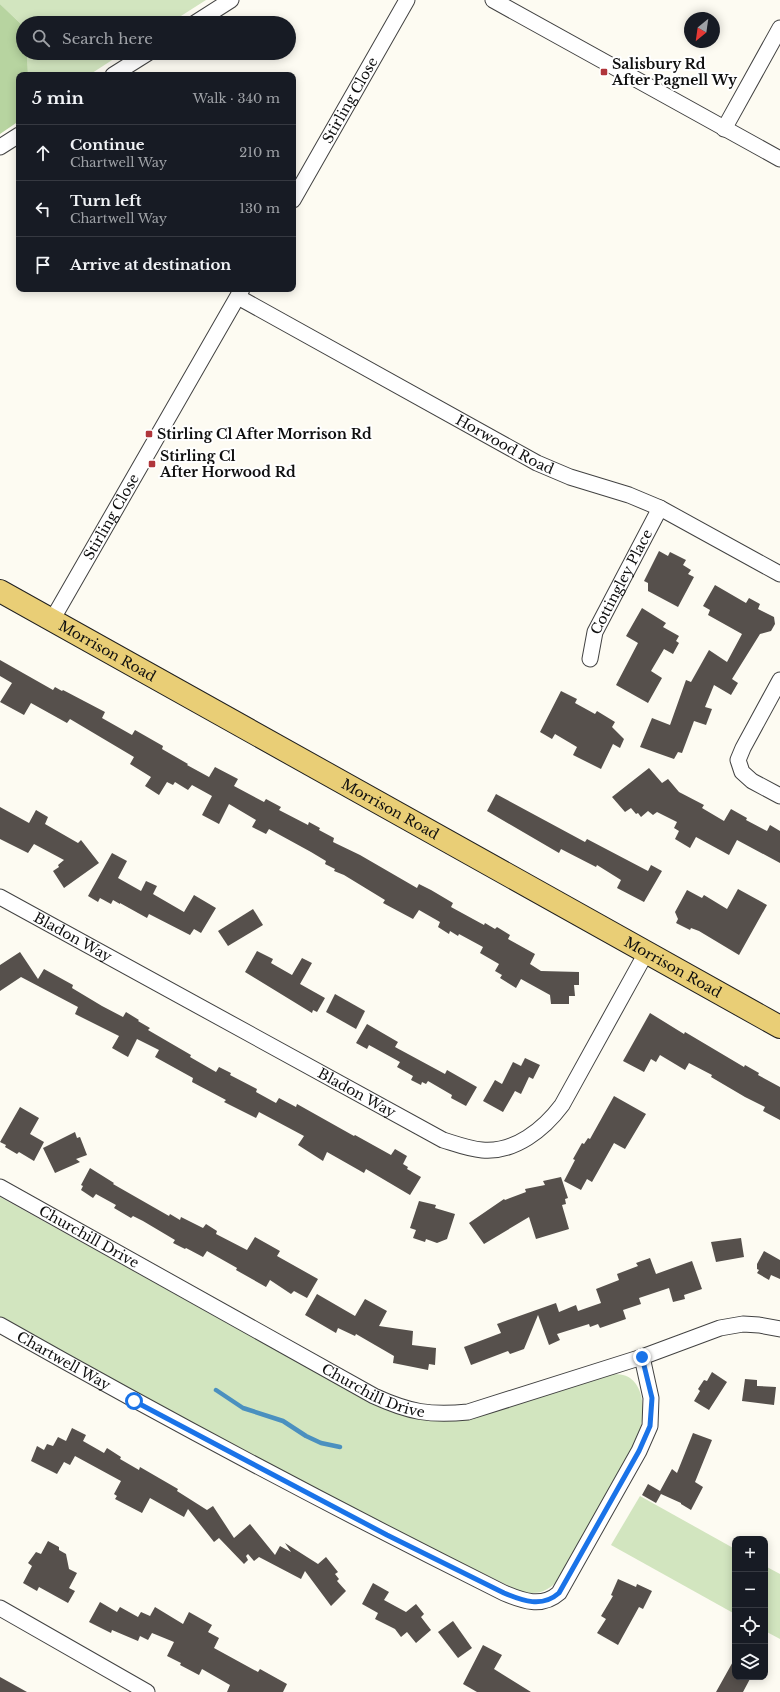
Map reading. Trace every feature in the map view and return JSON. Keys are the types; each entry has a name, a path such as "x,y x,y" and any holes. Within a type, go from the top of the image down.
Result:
{"main road":[{"name":"Morrison Road","path":"0,591 646,954 780,1027"}],"street":[{"path":"205,16 231,0"},
{"name":"Stirling Close","path":"296,195 406,0"},
{"path":"493,0 780,159"},
{"path":"724,129 780,28"},
{"path":"118,72 137,60"},
{"path":"0,147 16,137"},
{"name":"Stirling Close","path":"52,620 240,293"},
{"name":"Horwood Road","path":"240,293 538,463 570,477 629,495 660,508 780,574"},
{"name":"Cottingley Place","path":"590,659 595,632 660,508"},
{"path":"780,680 738,760 742,772 752,781 780,796"},
{"name":"Bladon Way","path":"0,897 443,1140 482,1150 498,1150 513,1146 550,1120 562,1105 646,954"},
{"name":"Churchill Drive","path":"0,1187 374,1396 408,1410 424,1413 438,1414 468,1412 642,1357 720,1328 759,1325 780,1328"},
{"name":"Chartwell Way","path":"0,1325 134,1401 387,1535 504,1593 521,1600 538,1602 553,1598 559,1593 639,1451 650,1426 652,1398 642,1357"},
{"path":"0,1608 147,1692"}],"green space":[{"path":"0,0 206,0 181,16 16,16 16,19 0,4"},
{"path":"0,4 16,19 16,60 27,60 28,72 16,72 16,123 0,134"},
{"path":"27,60 112,60 94,72 28,72"},
{"path":"0,1197 377,1406 395,1413 431,1421 470,1419 609,1374 620,1374 630,1378 635,1383 642,1398 643,1414 638,1437 560,1578 551,1587 542,1592 531,1593 519,1591 148,1409 0,1326"},
{"path":"640,1496 732,1547 732,1612 611,1545"},
{"path":"768,1568 780,1574 780,1639 768,1633"}],"building":[{"path":"659,551 668,556 670,552 686,560 683,565 691,570 688,574 694,577 678,607 648,591 648,583 644,581"},
{"path":"715,585 746,603 749,598 760,604 758,609 774,617 775,624 771,631 760,634 732,679 738,683 731,695 714,685 705,707 712,709 706,725 694,721 682,753 678,752 674,759 640,747 652,718 670,725 686,680 691,682 709,650 727,662 742,634 708,615 710,610 703,606"},
{"path":"642,608 666,623 663,627 679,636 676,641 679,643 673,654 664,649 651,671 662,678 648,703 616,685 638,643 626,636"},
{"path":"0,660 53,690 55,687 62,691 63,690 105,712 102,718 132,735 135,730 163,746 162,749 188,764 187,765 209,777 215,767 238,779 234,786 264,802 266,799 281,807 279,810 308,825 309,822 320,828 319,830 334,838 333,842 360,855 417,888 419,884 431,890 453,903 451,907 484,925 485,923 495,929 497,927 510,935 508,939 535,954 530,964 541,971 579,972 579,985 574,985 575,996 569,996 569,1004 551,1004 550,995 521,979 516,988 500,978 502,975 495,971 499,964 480,953 483,947 459,934 458,936 450,931 449,934 438,927 440,922 419,910 413,919 383,903 385,900 344,875 334,871 335,869 325,864 326,861 311,852 269,829 266,834 252,827 256,820 229,804 219,824 202,815 212,796 192,785 188,790 175,782 173,785 167,782 159,795 145,786 151,777 130,764 134,757 70,719 67,723 31,703 24,715 0,702 12,683 0,676"},
{"path":"561,691 577,699 575,703 595,714 597,711 615,722 612,727 624,739 620,748 613,744 601,769 573,755 577,747 555,734 552,739 540,732"},
{"path":"649,768 662,783 668,779 679,792 704,805 702,808 724,821 731,809 747,818 746,820 767,831 770,825 780,831 780,863 737,840 729,855 696,837 690,848 675,839 679,831 674,828 677,822 657,812 653,815 648,811 641,817 631,808 625,812 612,797"},
{"path":"496,794 585,842 587,839 648,871 651,865 662,871 644,902 617,888 621,880 597,865 596,867 561,849 559,853 487,811"},
{"path":"0,807 29,823 36,810 48,817 45,824 78,843 81,840 99,863 64,888 53,871 59,867 58,865 64,860 34,844 28,853 0,839"},
{"path":"112,853 127,861 118,878 141,891 146,881 157,886 153,894 184,912 194,895 216,908 201,933 194,929 190,935 149,914 147,918 113,900 111,904 100,898 98,902 88,896"},
{"path":"738,889 767,905 739,955 699,931 691,928 690,930 676,923 678,919 675,912 687,890 702,898 704,895 727,909"},
{"path":"253,909 263,925 228,946 218,931"},
{"path":"257,951 273,959 271,963 292,975 302,958 312,963 300,984 325,998 317,1012 313,1010 312,1013 245,972"},
{"path":"20,952 38,979 44,969 73,985 72,988 102,1006 123,1017 126,1012 150,1028 148,1030 191,1055 190,1057 216,1072 219,1067 231,1073 230,1075 257,1089 256,1092 276,1103 279,1098 296,1107 297,1104 391,1155 395,1149 407,1156 403,1164 408,1167 407,1169 421,1177 410,1195 366,1169 364,1173 327,1152 323,1161 298,1145 304,1136 259,1112 256,1118 224,1102 226,1100 192,1082 193,1078 155,1057 159,1050 137,1039 128,1057 112,1048 119,1036 75,1014 78,1007 21,977 0,991 0,965"},
{"path":"335,994 365,1011 356,1029 326,1012"},
{"path":"650,1013 684,1034 685,1032 744,1067 745,1065 759,1073 758,1075 780,1087 780,1120 763,1111 765,1107 745,1097 711,1077 712,1075 689,1063 685,1070 660,1055 656,1062 651,1059 644,1072 623,1061"},
{"path":"367,1024 398,1042 395,1047 445,1074 447,1070 477,1087 466,1106 451,1098 452,1095 428,1081 426,1084 422,1082 421,1085 411,1080 413,1076 397,1067 400,1062 369,1045 367,1049 356,1043"},
{"path":"525,1058 540,1065 533,1079 529,1077 521,1094 515,1091 503,1112 483,1101 495,1080 502,1084 513,1062 521,1066"},
{"path":"614,1096 646,1114 625,1149 614,1143 592,1182 587,1179 581,1190 564,1181 575,1160 573,1159 582,1143 584,1144 588,1138 590,1139"},
{"path":"20,1107 39,1118 30,1134 44,1142 34,1161 19,1152 17,1154 5,1147 6,1145 0,1142"},
{"path":"75,1132 77,1138 80,1137 87,1155 76,1159 80,1162 55,1173 43,1148"},
{"path":"90,1168 114,1183 113,1184 169,1216 170,1214 180,1220 181,1217 203,1228 206,1224 217,1231 216,1234 247,1250 255,1237 280,1251 277,1256 318,1279 307,1298 294,1291 291,1294 270,1280 266,1287 207,1251 203,1257 186,1248 185,1249 173,1243 175,1240 143,1221 133,1216 131,1218 114,1208 116,1205 96,1194 93,1198 81,1190 83,1186 81,1185"},
{"path":"561,1177 568,1198 565,1199 566,1204 562,1205 569,1229 536,1239 529,1217 484,1244 469,1223 504,1199 505,1200 526,1192 525,1189 545,1185 543,1181"},
{"path":"419,1201 436,1205 435,1208 455,1214 447,1239 437,1243 426,1239 425,1242 413,1238 416,1230 410,1228"},
{"path":"741,1238 744,1257 716,1262 711,1242"},
{"path":"764,1251 780,1260 780,1279 771,1275 769,1280 757,1273 759,1270 757,1269 757,1264"},
{"path":"650,1258 656,1274 692,1261 702,1289 684,1295 685,1299 673,1302 669,1288 639,1298 641,1304 623,1310 626,1319 600,1328 598,1324 590,1327 589,1324 557,1334 560,1340 549,1345 538,1315 524,1349 510,1354 508,1351 471,1365 464,1347 501,1333 497,1324 556,1303 559,1312 576,1305 578,1311 601,1303 596,1289 619,1280 617,1274 638,1266 636,1263"},
{"path":"317,1294 355,1316 365,1299 387,1311 379,1326 413,1331 412,1345 436,1348 435,1365 429,1364 428,1370 393,1363 394,1356 356,1334 355,1336 338,1328 336,1333 305,1315"},
{"path":"712,1372 727,1382 709,1410 694,1401 700,1391 698,1389 704,1380 707,1381"},
{"path":"745,1379 757,1380 757,1386 776,1387 774,1405 742,1401"},
{"path":"72,1428 86,1435 83,1441 104,1453 107,1448 121,1457 120,1459 139,1470 140,1467 178,1489 177,1491 207,1510 213,1506 234,1538 250,1524 275,1555 280,1546 291,1552 285,1543 318,1564 326,1557 338,1572 335,1574 339,1579 337,1581 346,1591 331,1606 305,1571 301,1579 259,1557 254,1561 248,1554 246,1556 248,1560 244,1564 219,1538 214,1542 188,1509 184,1517 150,1498 142,1513 115,1499 117,1496 114,1494 121,1481 75,1456 70,1465 64,1462 57,1474 31,1461 37,1446 44,1450 47,1444 53,1446 58,1437 66,1441"},
{"path":"693,1433 712,1440 695,1482 703,1487 691,1510 681,1503 661,1494 656,1503 642,1495 648,1484 660,1491 672,1469 677,1473"},
{"path":"48,1541 59,1547 59,1550 66,1554 69,1569 77,1573 69,1588 75,1591 68,1603 39,1587 37,1591 23,1583 32,1566 28,1563 36,1552 41,1554"},
{"path":"618,1579 636,1587 637,1584 652,1591 643,1609 639,1607 618,1645 597,1633 606,1619 601,1616 613,1596 611,1595"},
{"path":"373,1583 389,1592 384,1600 406,1612 416,1604 424,1614 421,1617 431,1630 416,1643 407,1632 401,1637 395,1629 375,1619 378,1613 362,1604"},
{"path":"100,1602 117,1612 120,1607 138,1617 141,1612 150,1616 155,1607 183,1624 189,1612 212,1625 208,1632 219,1638 214,1648 258,1672 260,1669 287,1684 283,1692 227,1692 230,1685 202,1669 199,1675 167,1656 174,1642 152,1633 148,1640 140,1636 138,1641 112,1630 111,1633 89,1622"},
{"path":"453,1621 472,1648 458,1658 438,1632"},
{"path":"483,1645 502,1655 494,1669 531,1692 477,1692 463,1684"},
{"path":"732,1663 732,1680 749,1680 743,1692 716,1692"},
{"path":"0,1677 27,1692 0,1692"}],"waterway":[{"path":"216,1390 243,1408 283,1421 306,1436 321,1443 340,1447"}],"place":[{"name":"Salisbury Rd After Pagnell Wy","path":"604,72"},
{"name":"Stirling Cl After Morrison Rd","path":"149,434"},
{"name":"Stirling Cl After Horwood Rd","path":"152,464"}],"route":[{"path":"134,1401 387,1535 504,1593 521,1600 538,1602 553,1598 559,1593 639,1451 650,1426 652,1398 642,1357"}]}
